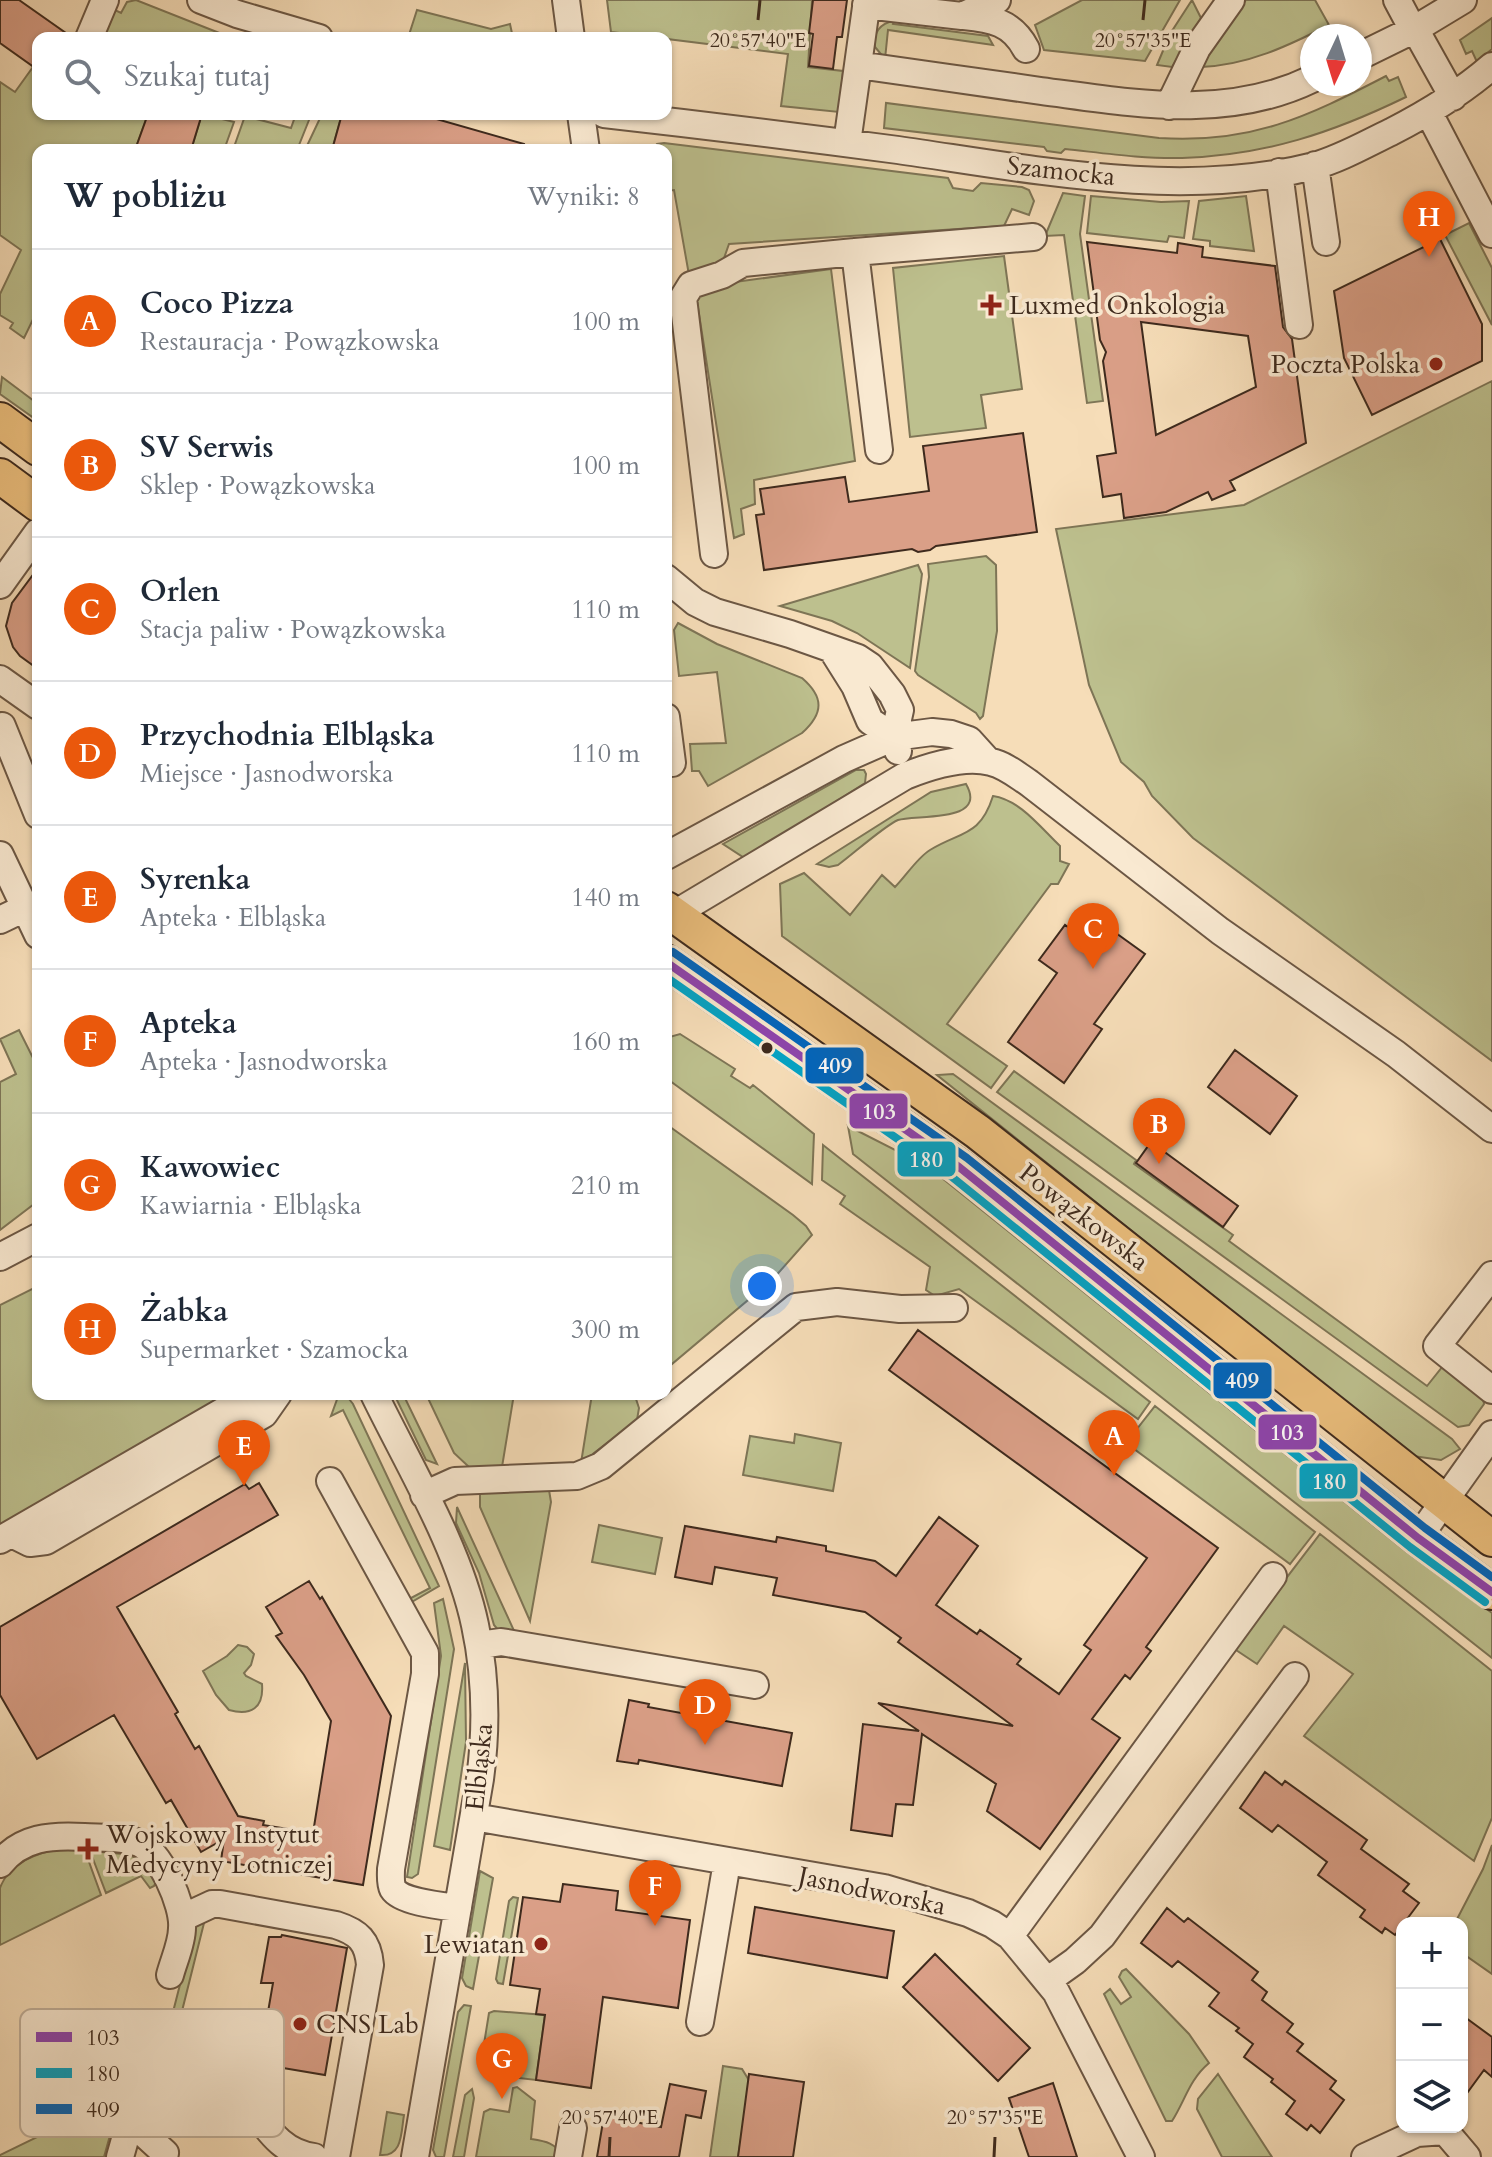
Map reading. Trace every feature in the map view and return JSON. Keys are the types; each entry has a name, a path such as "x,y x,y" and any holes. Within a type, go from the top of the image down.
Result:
{"main road":[{"path":"0,420 32,444"},
{"path":"0,476 32,500"},
{"name":"Powązkowska","path":"672,916 978,1132 1492,1539"},
{"name":"Powązkowska","path":"672,966 959,1167 1418,1538 1492,1592"}],"street":[{"path":"92,32 105,0"},
{"path":"201,0 298,32"},
{"path":"566,0 570,32"},
{"path":"962,16 997,0"},
{"path":"1169,106 1197,48 1231,0"},
{"path":"1397,0 1453,97"},
{"path":"1372,50 1414,30 1463,0"},
{"path":"847,143 866,3 991,19 1006,24 1019,35 1026,49"},
{"path":"858,65 1169,106 1244,102 1277,94 1300,84"},
{"name":"Szamocka","path":"654,120 1089,176 1179,181 1261,176 1315,165 1357,149 1429,113 1492,66"},
{"path":"1429,113 1492,234"},
{"path":"582,120 585,144"},
{"path":"1315,165 1326,242"},
{"path":"1279,172 1299,325"},
{"path":"714,554 683,298 691,285 722,275 743,263 1033,237"},
{"path":"855,252 879,450"},
{"path":"0,585 32,540"},
{"path":"672,590 715,612 790,634 833,651 855,686 870,721 894,737 905,776"},
{"path":"0,679 32,702"},
{"path":"2,726 32,800"},
{"path":"672,853 844,759 894,737 932,732 951,734 969,740 988,761"},
{"path":"672,912 905,776 944,763 988,761 1008,768 1029,783 1220,931 1396,1054 1492,1129"},
{"path":"0,855 32,923"},
{"path":"0,920 25,908"},
{"path":"0,1257 32,1240"},
{"path":"1492,1275 1437,1346 1492,1390"},
{"path":"424,1495 455,1481 563,1477 589,1472 601,1466 796,1307 837,1302 900,1309 954,1308"},
{"path":"6,1537 243,1400"},
{"path":"6,1537 30,1543 46,1541 264,1414 276,1400"},
{"name":"Elbląska","path":"377,1400 461,1576 479,1645 484,1689 484,1733 474,1817 415,2157"},
{"path":"1418,1538 1492,1434"},
{"path":"330,1481 425,1653 425,1674 391,1869 391,1886 394,1892 405,1897 458,1908"},
{"path":"1010,1936 1273,1576"},
{"path":"479,1645 501,1642 755,1685"},
{"path":"1047,1981 1102,1936 1295,1676"},
{"name":"Jasnodworska","path":"474,1817 884,1888 968,1913 1010,1936 1056,1992 1141,2157"},
{"path":"0,1864 26,1842 44,1838 125,1839 147,1848 162,1865 182,1918 183,1929 170,1975"},
{"path":"700,2022 727,1862"},
{"path":"182,1918 212,1904 220,1904 336,1925 351,1930 363,1939 370,1965 336,2157"},
{"path":"568,2157 573,2128"},
{"path":"1365,2157 1417,2133 1445,2131 1467,2157"},
{"path":"120,2157 126,2137"},
{"path":"148,2137 165,2153 164,2157"},
{"path":"275,2137 295,2154 314,2157"}],"green space":[{"path":"136,0 217,32 103,32 113,9 121,13 127,2"},
{"path":"607,0 812,0 808,67 843,71 839,112 781,106 788,54 672,40 672,32 611,32"},
{"path":"1082,0 1180,0 1145,61 1044,50 1035,25"},
{"path":"1192,0 1201,18 1172,67 1157,65 1170,34"},
{"path":"1246,0 1315,0 1328,24 1300,24 1300,39 1283,47 1235,63 1201,67 1222,31"},
{"path":"417,10 491,29 510,24 512,32 410,32"},
{"path":"1492,18 1492,49 1477,62 1472,51 1466,54 1460,40"},
{"path":"894,21 893,24 988,36 993,45 888,30 885,59 875,47 875,37 881,26"},
{"path":"32,68 32,120 146,120 137,144 32,144 32,321 24,338 10,328 13,323 0,315 0,294 21,250 0,235 0,82 15,92"},
{"path":"1386,76 1389,81 1398,77 1406,97 1298,140 1213,156 1153,158 1065,149 1061,153 1047,151 1044,147 884,128 886,103 1159,138 1222,137 1277,125 1346,96 1372,96 1372,83"},
{"path":"200,120 234,122 226,144 193,144"},
{"path":"244,120 260,120 291,128 294,120 309,120 299,144 235,144"},
{"path":"319,120 340,120 334,144 308,144"},
{"path":"664,143 948,178 953,188 973,191 981,183 1022,187 1029,190 1034,201 1029,215 1012,209 1004,226 729,244 723,261 689,275 672,190 672,144 657,144"},
{"path":"1063,193 1085,196 1080,234 1103,401 1087,403 1064,235 1045,236"},
{"path":"1091,196 1161,202 1189,201 1184,238 1169,236 1167,242 1087,233"},
{"path":"1246,196 1254,251 1210,246 1210,241 1193,239 1199,201"},
{"path":"1469,223 1492,268 1492,325 1445,235"},
{"path":"1004,256 1022,389 981,395 986,428 910,437 893,268"},
{"path":"831,269 855,461 754,480 755,504 741,509 744,534 734,538 696,295 706,286"},
{"path":"2,377 32,400 32,417 0,394"},
{"path":"1492,381 1492,1061 1193,838 1152,796 1144,782 1121,762 1089,685 1056,529 1244,505"},
{"path":"986,556 996,565 997,631 980,719 976,713 915,671 929,577 928,564"},
{"path":"918,565 922,574 910,668 857,633 832,621 780,606"},
{"path":"678,623 717,644 802,678 817,698 817,712 809,726 802,733 708,786 699,771 692,771 690,744 726,743 717,672 679,676 674,630"},
{"path":"856,770 864,770 865,783 746,859 723,844"},
{"path":"966,784 970,797 967,806 959,811 898,820 838,865 829,867 817,864 931,792"},
{"path":"993,796 1012,803 1029,815 1060,846 1060,861 1069,864 1058,884 1051,884 947,1024 1007,1066 991,1088 782,936 780,884 804,873 850,915 882,875 895,887 925,853 976,826"},
{"path":"19,1030 32,1056 32,1206 0,1230 0,1082 16,1074 0,1039"},
{"path":"680,1034 735,1069 731,1076 750,1088 753,1085 814,1134 812,1184 672,1082 672,1036"},
{"path":"1014,1071 1136,1160 1134,1164 1233,1235 1229,1241 1427,1386 1443,1366 1483,1398 1484,1404 1469,1425 1458,1427 997,1092"},
{"path":"953,1074 1452,1439 1460,1449 1441,1460 1413,1456 937,1075"},
{"path":"848,1126 915,1160 942,1178 1380,1530 1492,1613 1492,1658 853,1154"},
{"path":"672,1128 806,1226 812,1235 773,1279 672,1364"},
{"path":"823,1145 1150,1402 1138,1419 959,1289 935,1296 926,1290 930,1267 840,1204 845,1196 822,1180"},
{"path":"32,1289 32,1400 230,1400 0,1534 0,1305"},
{"path":"337,1400 350,1400 353,1404 439,1586 410,1603 409,1599 430,1588 343,1410 331,1416"},
{"path":"397,1400 406,1400 437,1464 426,1460"},
{"path":"429,1400 513,1400 502,1467 469,1467 454,1453"},
{"path":"591,1400 636,1400 637,1420 581,1463"},
{"path":"1155,1406 1315,1532 1290,1564 1126,1443"},
{"path":"795,1434 841,1443 833,1491 743,1475 750,1436 794,1443"},
{"path":"549,1490 551,1502 530,1621 480,1507 480,1492"},
{"path":"457,1507 516,1635 499,1631 494,1625 479,1573 456,1523"},
{"path":"599,1525 662,1538 655,1574 592,1562"},
{"path":"1320,1534 1492,1671 1492,1818 1474,1861 1304,1736 1353,1674 1284,1626 1257,1664 1233,1648"},
{"path":"443,1599 454,1649 418,1874 412,1878 407,1877 441,1656 434,1603"},
{"path":"238,1645 247,1647 254,1654 251,1665 244,1673 262,1684 258,1704 244,1712 229,1710 216,1695 203,1671"},
{"path":"465,1663 466,1742 450,1850 434,1846"},
{"path":"1492,1845 1492,1974 1468,1957 1468,1917 1458,1917"},
{"path":"61,1849 85,1851 101,1895 0,1945 0,1888 4,1879 25,1860"},
{"path":"90,1851 141,1859 156,1882 154,1886 150,1888 141,1876 106,1893"},
{"path":"480,1871 493,1878 473,1989 466,1986 462,1978"},
{"path":"513,1897 518,1898 503,1984 496,1979 509,1901"},
{"path":"205,1919 182,2009 174,2009 196,1922"},
{"path":"1126,1969 1189,2034 1209,2063 1192,2084 1172,2121 1166,2121 1104,1994 1110,1989 1121,2004 1131,1997 1119,1977"},
{"path":"464,2005 471,2006 444,2157 436,2157 433,2150 458,2012"},
{"path":"489,2013 545,2015 536,2080 484,2074 480,2069"},
{"path":"723,2066 742,2069 750,2082 738,2157 710,2157"},
{"path":"1218,2074 1272,2157 1222,2157 1197,2109 1198,2099"},
{"path":"517,2087 535,2101 531,2139 554,2146 561,2157 476,2157 484,2112 490,2109 509,2112 513,2088"},
{"path":"472,2089 474,2098 464,2157 453,2157 465,2095"},
{"path":"387,2112 404,2115 401,2136 393,2152 380,2155"},
{"path":"37,2137 110,2137 104,2157 0,2155"}],"building":[{"path":"0,0 19,0 64,32 32,32 32,66 0,43"},
{"path":"813,0 847,0 842,37 837,37 833,69 809,66"},
{"path":"146,120 200,120 193,144 137,144"},
{"path":"340,120 440,120 524,144 334,144"},
{"path":"1440,239 1482,324 1482,361 1372,415 1344,358 1334,291"},
{"path":"1087,242 1177,253 1178,243 1203,247 1202,257 1275,266 1283,327 1292,339 1306,443 1230,481 1235,490 1212,500 1208,492 1166,512 1124,518 1121,494 1103,497 1097,456 1116,453 1103,361 1106,352 1100,340","holes":["1141,322 1248,336 1256,387 1156,435"]},
{"path":"1023,433 1037,532 936,546 918,552 912,549 764,570 756,515 764,514 760,489 845,477 849,502 929,491 923,446"},
{"path":"32,576 32,665 13,647 6,626 12,603"},
{"path":"1102,923 1145,954 1094,1024 1102,1029 1064,1083 1008,1042 1057,973 1039,960 1065,925 1089,942"},
{"path":"1235,1050 1297,1096 1270,1134 1208,1087"},
{"path":"1151,1142 1238,1206 1223,1227 1136,1163"},
{"path":"918,1330 1218,1548 1146,1647 1151,1651 1130,1679 1125,1675 1092,1719 1120,1738 1040,1849 987,1811 996,1784 922,1734 913,1805 896,1804 892,1836 851,1830 863,1724 919,1731 878,1703 1013,1726 898,1642 901,1638 865,1612 773,1595 777,1578 715,1567 712,1584 675,1577 685,1526 776,1542 777,1537 826,1546 826,1551 875,1561 896,1576 939,1517 978,1546 936,1605 977,1634 980,1630 1021,1659 1017,1664 1059,1694 1091,1650 1084,1645 1147,1558 889,1370"},
{"path":"259,1483 278,1515 117,1607 178,1712 175,1714 195,1749 199,1746 238,1816 264,1821 263,1825 313,1833 331,1721 276,1636 282,1633 266,1607 309,1581 320,1599 322,1597 391,1716 363,1885 221,1861 224,1839 201,1852 171,1800 166,1803 114,1715 37,1759 0,1695 0,1627 245,1484 249,1489"},
{"path":"629,1700 649,1704 648,1707 792,1733 782,1786 639,1760 638,1764 617,1761"},
{"path":"1265,1772 1282,1785 1285,1781 1367,1840 1361,1849 1409,1884 1403,1891 1419,1903 1408,1917 1396,1917 1395,1935 1385,1928 1382,1933 1360,1917 1365,1910 1318,1875 1327,1862 1278,1825 1272,1832 1240,1808"},
{"path":"563,1884 618,1891 616,1910 690,1920 678,2008 603,1997 591,2088 536,2080 545,2015 536,2014 540,1989 510,1985 523,1897 560,1902"},
{"path":"755,1907 894,1931 887,1978 748,1953"},
{"path":"1167,1908 1184,1922 1188,1918 1258,1972 1252,1980 1267,1992 1262,2000 1293,2024 1287,2032 1303,2044 1297,2051 1336,2081 1330,2089 1344,2100 1320,2133 1311,2125 1307,2130 1286,2114 1295,2101 1244,2057 1253,2044 1236,2031 1239,2028 1209,2006 1219,1993 1178,1961 1172,1967 1141,1943"},
{"name":"CNS Lab","path":"269,1937 347,1948 325,2075 284,2068 284,2009 269,2009 273,1983 261,1983"},
{"path":"935,1954 1030,2048 998,2081 903,1987"},
{"path":"1468,2019 1492,2037 1492,2077 1484,2070 1468,2092"},
{"path":"749,2074 804,2082 793,2157 738,2157"},
{"path":"1053,2083 1077,2157 1029,2157 1009,2098"},
{"path":"670,2084 706,2091 701,2118 686,2115 679,2157 597,2157 604,2116 661,2127"}],"transit line":[{"name":"409","path":"673,952 967,1158 1425,1528 1492,1577"},
{"name":"103","path":"672,966 959,1167 1418,1538 1492,1592"},
{"name":"180","path":"672,981 952,1177 1410,1547 1485,1602"}],"place":[{"name":"Żabka","path":"1429,257"},
{"name":"Luxmed Onkologia","path":"991,305"},
{"name":"Poczta Polska","path":"1436,364"},
{"name":"Orlen","path":"1093,969"},
{"name":"SV Serwis","path":"1159,1164"},
{"name":"Coco Pizza","path":"1114,1476"},
{"name":"Syrenka","path":"244,1486"},
{"name":"Przychodnia Elbląska","path":"705,1745"},
{"name":"Wojskowy Instytut Medycyny Lotniczej","path":"88,1849"},
{"name":"Apteka","path":"655,1926"},
{"name":"Lewiatan","path":"541,1944"},
{"name":"CNS Lab","path":"300,2024"},
{"name":"Kawowiec","path":"502,2099"}]}
